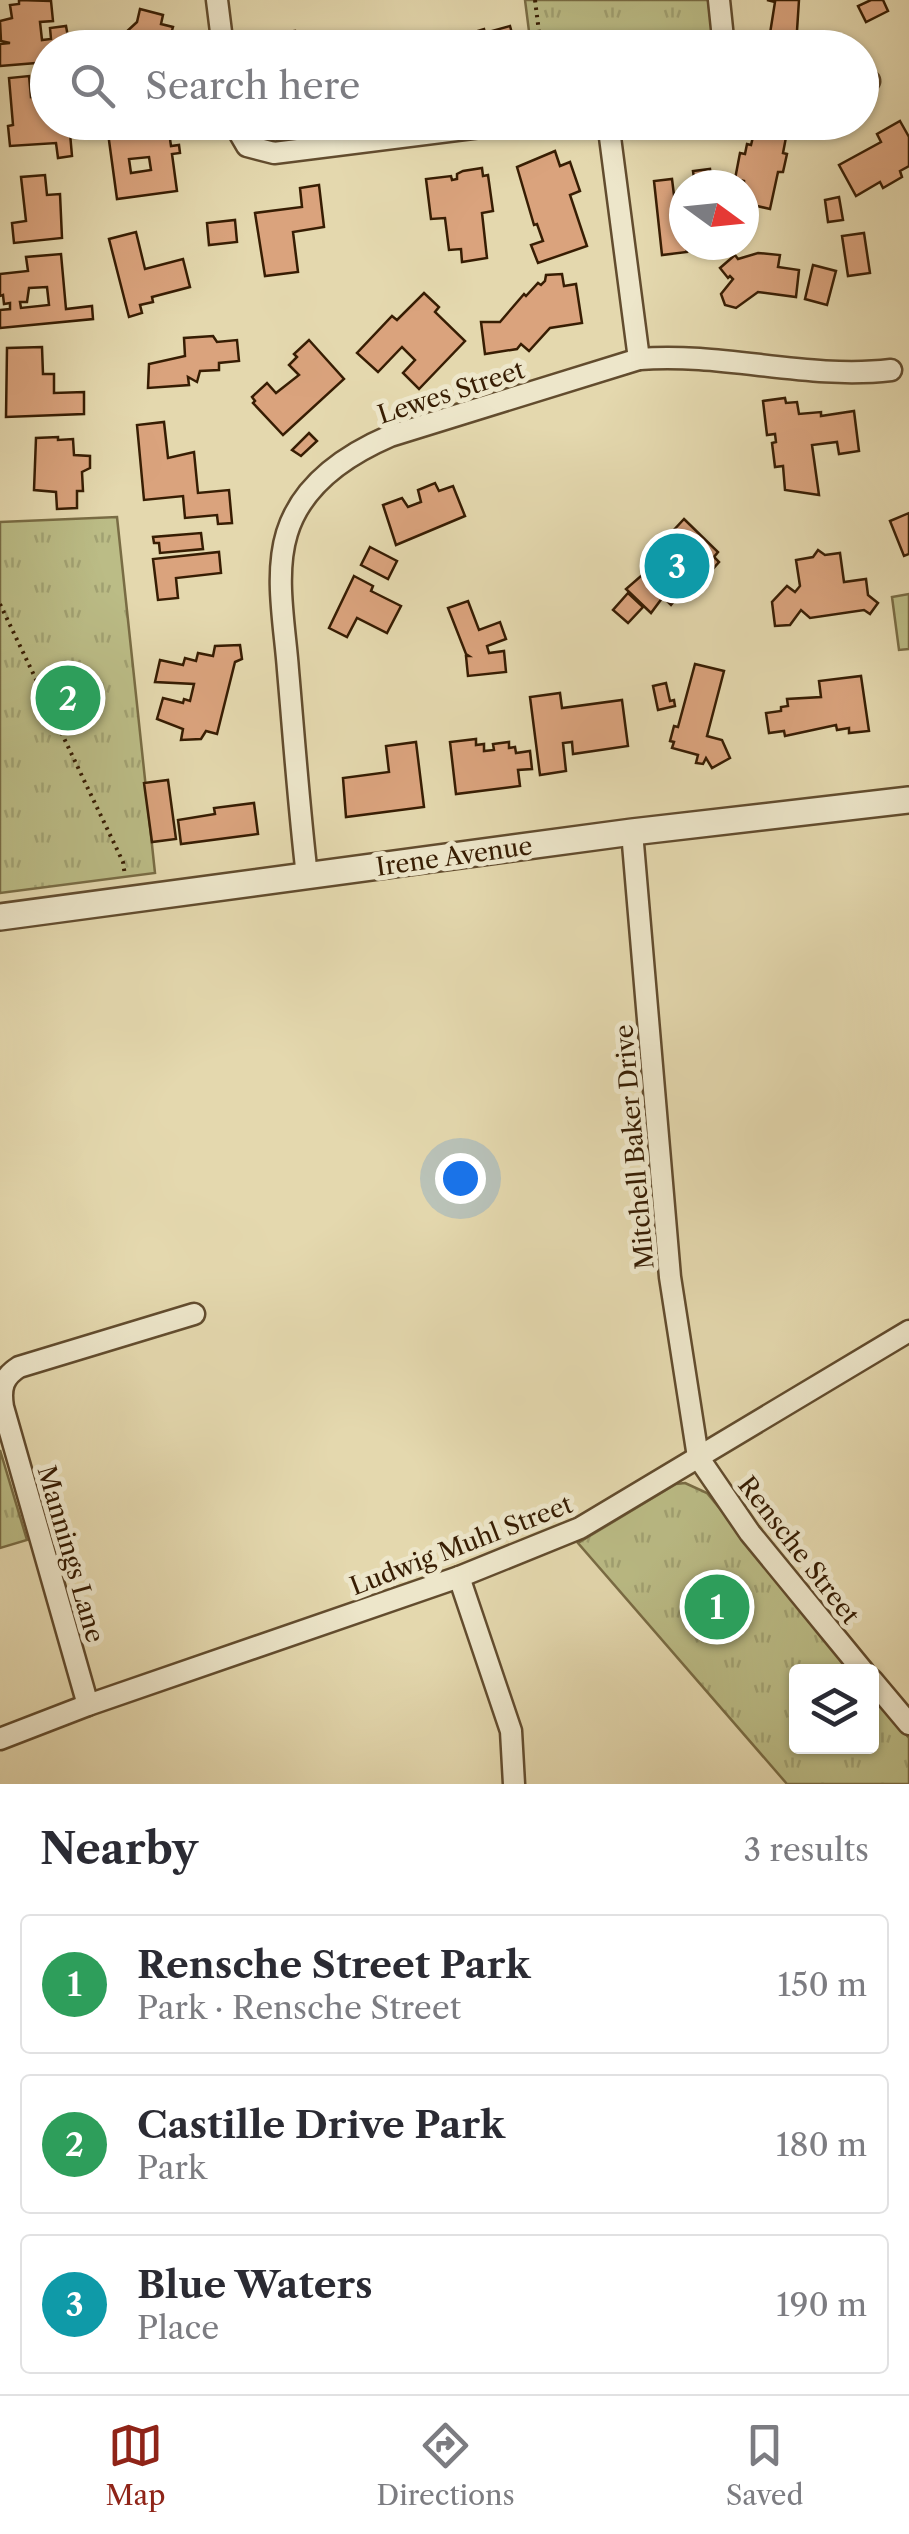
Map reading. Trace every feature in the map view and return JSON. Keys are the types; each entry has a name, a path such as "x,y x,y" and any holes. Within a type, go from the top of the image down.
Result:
{"street":[{"path":"217,0 221,30"},
{"path":"718,0 722,30"},
{"path":"244,140 247,146 274,153 378,140"},
{"path":"610,140 639,360"},
{"name":"Lewes Street","path":"306,876 282,562 287,533 296,512 324,476 358,450 390,436 639,360 671,356 843,373 892,370"},
{"name":"Irene Avenue","path":"0,917 632,832 909,800"},
{"name":"Mitchell Baker Drive","path":"632,832 670,1277 698,1458"},
{"name":"Mannings Lane","path":"88,1705 3,1407 2,1386 19,1366 194,1314"},
{"name":"Ludwig Muhl Street","path":"0,1739 459,1577 580,1528 909,1331"},
{"name":"Rensche Street","path":"698,1458 750,1533 857,1664"},
{"path":"459,1577 501,1695 510,1731 514,1784"},
{"path":"879,1688 909,1724"}],"path":[{"path":"535,0 539,30"},
{"path":"0,604 123,862 128,900"}],"green space":[{"path":"525,0 708,0 712,30 529,30"},
{"path":"117,517 155,873 0,893 0,522"},
{"path":"909,594 909,649 899,650 892,597"},
{"path":"0,1450 27,1540 0,1548"},
{"path":"685,1483 707,1493 848,1664 789,1664 789,1754 879,1754 879,1702 909,1738 909,1784 787,1784 578,1543 676,1484"}],"building":[{"path":"19,0 51,1 53,21 40,22 41,30 30,30 30,64 0,66 0,44 10,43 1,41 0,21 12,18 10,5 19,4"},
{"path":"767,0 799,0 797,30 771,30 775,2"},
{"path":"883,0 888,11 866,22 858,6"},
{"path":"140,9 163,15 161,24 173,27 128,30 137,22"},
{"path":"29,76 30,140 71,140 72,156 58,158 56,143 10,146 8,126 13,125 9,78"},
{"path":"900,121 909,137 909,166 900,171 902,177 883,188 880,182 856,196 839,165 881,142 879,133"},
{"path":"109,140 170,140 171,146 179,145 180,153 172,154 177,191 117,199","holes":["149,157 151,170 131,173 129,159"]},
{"path":"752,140 785,140 783,172 778,172 770,209 759,206 759,170 737,170 740,153 745,154 747,144 751,145"},
{"path":"555,151 560,166 570,162 580,191 570,195 587,246 538,263 531,245 543,241 537,224 534,225 517,167"},
{"path":"482,168 483,176 488,175 493,211 482,213 487,258 462,262 461,249 449,250 445,218 431,219 426,179 451,176 452,180 463,171"},
{"path":"45,175 47,195 60,194 62,238 14,243 12,223 26,221 21,177"},
{"path":"669,179 669,254 662,255 654,181"},
{"path":"319,185 324,227 293,232 298,272 265,276 255,213 302,207 300,188"},
{"path":"839,197 843,220 828,222 825,200"},
{"path":"235,220 237,242 209,245 207,223"},
{"path":"136,232 145,269 183,259 190,287 152,297 153,302 140,305 142,313 129,317 109,239"},
{"path":"864,233 870,273 848,276 842,236"},
{"path":"759,253 780,255 778,267 799,270 796,297 758,292 736,308 725,305 721,294 733,279 720,268 729,260 759,260"},
{"path":"61,254 66,309 92,306 93,319 0,328 0,310 10,309 10,303 4,304 3,295 0,296 0,274 28,271 26,257","holes":["47,287 49,305 21,308 20,302 27,302 29,288"]},
{"path":"813,265 836,271 827,305 805,299"},
{"path":"562,274 564,286 576,284 582,323 550,328 529,351 521,344 517,349 485,354 481,322 500,322 524,294 545,281 546,275"},
{"path":"424,293 439,307 435,312 465,341 419,389 403,373 415,360 402,347 378,372 357,353 392,316 397,320"},
{"path":"213,336 217,342 237,340 239,361 219,363 219,370 200,371 197,382 188,377 189,385 148,388 149,364 185,356 184,338"},
{"path":"309,340 344,379 283,435 253,403 252,397 267,383 276,393 299,375 289,365"},
{"path":"42,347 43,374 54,374 54,393 84,392 84,414 6,417 7,348"},
{"path":"785,398 786,403 797,402 799,414 821,412 821,416 854,411 859,451 839,454 837,442 812,445 819,495 785,490 783,466 775,467 775,434 767,435 763,401"},
{"path":"164,422 168,458 194,452 198,493 229,490 232,523 218,524 217,515 185,518 183,496 144,500 137,425"},
{"path":"309,433 317,441 301,456 292,450"},
{"path":"36,438 73,439 74,455 90,456 90,468 82,472 83,491 77,491 77,508 57,509 56,492 34,490"},
{"path":"435,483 439,491 453,486 465,516 396,545 383,505 402,498 408,507 421,502 418,490"},
{"path":"909,513 909,554 904,556 890,521"},
{"path":"684,519 718,552 714,557 719,562 711,571 706,565 700,570 671,605 663,597 651,613 626,589 648,570 647,559"},
{"path":"201,533 203,549 160,553 159,543 154,543 153,537"},
{"path":"370,547 397,561 388,579 361,565"},
{"path":"818,550 825,555 840,553 844,582 866,579 868,595 878,603 870,614 864,610 810,618 801,610 790,625 775,626 772,602 787,586 795,592 800,586 796,560 813,557"},
{"path":"219,552 221,573 176,578 178,598 158,600 153,559"},
{"path":"354,576 373,586 371,591 401,606 387,633 357,618 347,637 329,628"},
{"path":"628,593 643,607 628,623 613,610"},
{"path":"468,601 479,630 500,622 506,639 487,646 489,653 504,651 506,672 468,676 469,656 448,608"},
{"path":"240,645 242,659 235,662 217,734 206,731 201,739 181,740 183,729 157,719 163,698 190,701 194,684 155,682 160,660 183,665 185,658 196,661 198,653 213,656 215,646"},
{"path":"695,664 724,671 707,736 722,740 730,758 712,768 706,758 703,764 696,763 698,755 672,748 674,742 670,741 674,726 678,727"},
{"path":"861,676 869,731 849,733 849,728 837,730 836,725 785,736 784,731 769,733 766,713 781,711 781,707 788,706 787,699 821,697 819,681"},
{"path":"666,683 675,706 658,710 653,686"},
{"path":"560,693 562,708 622,700 628,746 573,754 572,742 563,743 566,771 540,775 530,697"},
{"path":"476,739 476,745 484,744 484,751 494,750 493,744 509,742 509,748 515,747 516,753 530,751 532,769 518,770 520,786 456,794 450,742"},
{"path":"416,742 424,807 346,817 343,778 389,772 386,746"},
{"path":"168,780 176,839 152,842 144,783"},
{"path":"254,803 258,834 181,844 178,820 215,814 214,808"}],"place":[{"name":"Blue Waters","path":"677,566"},
{"name":"Castille Drive Park","path":"68,698"},
{"name":"Rensche Street Park","path":"717,1607"}]}
